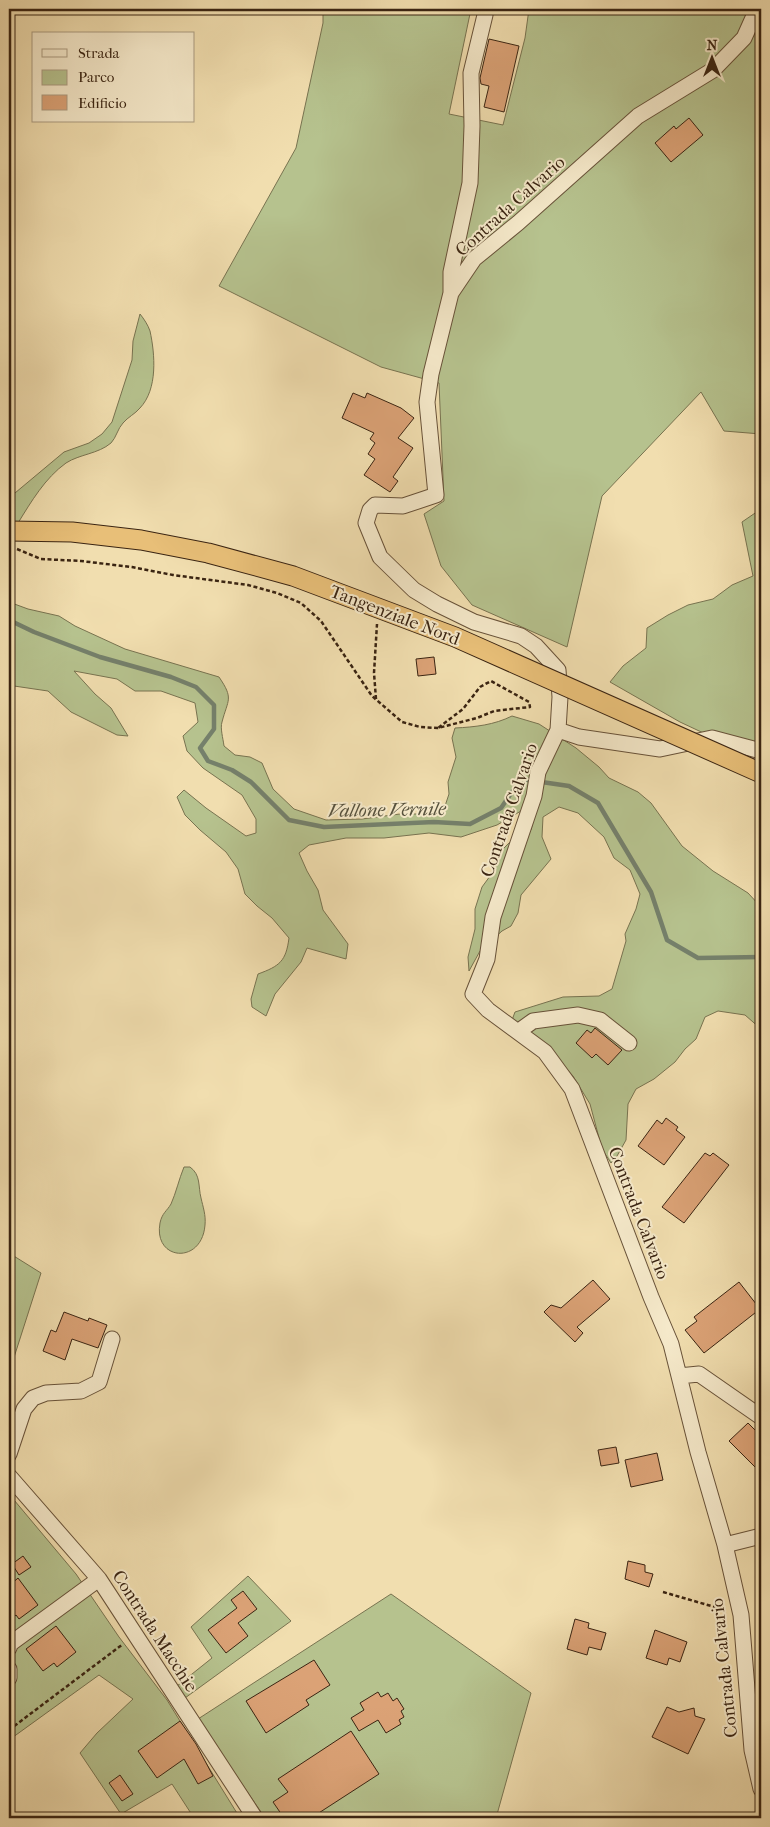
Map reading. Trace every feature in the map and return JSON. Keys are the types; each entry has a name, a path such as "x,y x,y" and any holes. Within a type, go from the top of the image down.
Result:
{"main road":[{"name":"Tangenziale Nord","path":"9,531 72,532 141,540 208,553 293,576 455,637 761,773"}],"street":[{"name":"Contrada Calvario","path":"757,9 744,38 713,70 638,116 518,223 474,259 451,292 427,402 436,495 403,506 376,505 370,510 366,523 380,557 414,590 437,604 474,622 521,636 536,646 558,670 560,697 558,730 538,772 534,796 493,917 487,959 473,994 488,1010 545,1052 572,1089 651,1297 671,1344 741,1615 752,1750 761,1789"},
{"path":"451,292 451,272 470,183 471,73 485,15"},
{"path":"558,730 579,737 660,749 712,738 761,751"},
{"path":"519,1031 533,1021 578,1015 600,1020 629,1043"},
{"path":"9,1454 24,1409 33,1398 46,1393 81,1391 98,1382 112,1339"},
{"path":"679,1376 699,1374 761,1417"},
{"name":"Contrada Macchie","path":"9,1476 99,1579 255,1818"},
{"path":"724,1545 761,1536"},
{"path":"9,1648 10,1644 99,1579"},
{"path":"9,1669 9,1678"}],"path":[{"path":"17,549 41,559 82,561 132,567 173,575 248,585 277,593 301,603 321,621 376,700 402,722 420,727 438,728 477,718 494,711 530,707 529,702 491,681 480,687 463,709 438,728"},
{"path":"376,700 374,673 378,620"},
{"path":"663,1592 741,1615"},
{"path":"9,1730 135,1636"}],"green space":[{"path":"323,9 471,9 449,114 503,125 525,38 529,9 761,9 761,434 724,431 701,392 602,496 567,647 472,605 441,566 424,514 444,501 439,383 381,367 219,286 296,148 323,23"},
{"path":"140,314 150,331 154,360 150,391 146,400 121,425 111,443 106,447 71,460 58,469 39,491 18,523 9,525 9,498 64,452 89,443 102,434 112,422 132,360 133,341"},
{"path":"761,509 761,760 680,722 610,682 623,666 646,648 647,628 688,605 713,599 732,585 753,576 742,522"},
{"path":"9,602 28,609 59,616 75,626 125,649 219,677 228,695 228,703 221,724 224,746 235,755 250,757 262,763 273,789 294,809 326,820 362,819 400,814 436,814 444,809 449,794 448,782 456,757 452,738 455,728 484,725 512,716 539,724 576,748 609,778 638,792 651,803 682,846 713,871 748,893 761,907 761,1029 745,1015 718,1011 705,1017 696,1039 675,1062 654,1079 636,1089 628,1104 626,1140 611,1163 602,1149 590,1104 573,1076 544,1044 512,1020 515,1012 563,997 599,996 612,989 626,941 625,934 636,909 640,894 630,870 614,858 604,837 578,813 559,807 543,817 542,837 551,859 521,895 518,913 511,926 502,931 480,951 469,971 468,957 475,929 475,909 482,887 493,872 499,853 509,843 531,830 536,809 521,811 497,825 461,837 429,833 384,838 346,838 309,845 299,853 318,890 323,910 348,944 346,959 307,948 301,962 275,994 266,1016 252,1007 251,999 258,974 281,962 286,952 289,938 272,918 245,894 238,869 226,852 185,815 177,797 184,790 246,836 256,833 256,819 242,795 203,768 187,751 183,736 198,722 195,703 161,691 135,691 117,679 74,671 111,708 128,736 117,735 71,712 48,691 14,686 9,683"},
{"path":"184,1167 190,1167 198,1177 205,1214 205,1225 202,1238 196,1247 188,1252 179,1253 170,1251 164,1245 160,1236 160,1223 163,1214 171,1204"},
{"path":"9,1253 41,1273 9,1373"},
{"path":"9,1494 76,1574 119,1637 167,1700 240,1818 194,1818 172,1784 121,1814 80,1753 97,1733 133,1699 99,1675 9,1740"},
{"path":"248,1576 291,1621 185,1698 177,1686 212,1658 191,1627"},
{"path":"391,1594 531,1693 496,1818 265,1818 198,1719"}],"building":[{"path":"489,39 519,46 504,112 484,107 489,86 481,84 480,78"},
{"path":"689,118 703,135 671,162 655,143 674,126 676,129"},
{"path":"353,393 365,398 367,393 401,408 414,418 398,438 413,448 393,477 398,481 390,492 364,475 375,459 368,454 375,443 370,439 374,433 342,418"},
{"path":"434,657 436,674 418,676 416,659"},
{"path":"595,1028 622,1050 608,1065 596,1054 592,1058 576,1043 587,1030 591,1033"},
{"path":"666,1118 678,1127 676,1130 685,1137 664,1165 638,1146 657,1120 662,1124"},
{"path":"705,1153 710,1156 713,1153 729,1165 684,1223 662,1207"},
{"path":"593,1280 610,1299 577,1327 583,1333 575,1342 544,1312 551,1305 561,1308"},
{"path":"739,1282 760,1309 704,1353 685,1330 697,1321 694,1317"},
{"path":"64,1312 88,1321 89,1318 107,1325 98,1348 72,1339 65,1360 43,1351 51,1330 56,1332"},
{"path":"748,1423 755,1430 761,1426 761,1473 729,1441"},
{"path":"616,1447 619,1463 601,1466 598,1450"},
{"path":"657,1453 663,1480 631,1487 625,1460"},
{"path":"23,1556 31,1567 19,1575 12,1564"},
{"path":"628,1561 645,1565 645,1572 653,1574 649,1587 625,1579"},
{"path":"18,1578 38,1605 19,1619 16,1615 9,1621 9,1586"},
{"path":"243,1591 257,1609 238,1623 248,1636 226,1653 208,1630 237,1608 231,1600"},
{"path":"575,1619 589,1623 588,1628 606,1633 601,1650 589,1647 587,1655 567,1649"},
{"path":"56,1626 76,1652 57,1667 54,1663 43,1671 26,1649"},
{"path":"655,1630 687,1642 680,1662 669,1658 667,1665 646,1658"},
{"path":"314,1660 330,1685 306,1700 309,1705 266,1733 246,1701"},
{"path":"378,1692 381,1697 388,1693 393,1701 397,1698 404,1709 401,1711 404,1717 399,1720 401,1724 386,1733 378,1720 359,1731 351,1718 364,1710 360,1703"},
{"path":"667,1707 679,1712 694,1708 695,1716 705,1719 688,1754 652,1737"},
{"path":"180,1721 196,1744 213,1776 198,1784 184,1759 157,1778 138,1751"},
{"path":"351,1731 379,1774 311,1818 284,1818 273,1802 288,1792 278,1779"},
{"path":"120,1775 133,1794 122,1801 109,1783"}],"waterway":[{"name":"Vallone Vernile","path":"9,620 34,632 100,657 171,677 196,687 214,705 214,729 200,748 208,761 232,770 251,782 289,820 324,827 434,822 470,824 501,808 521,779 569,786 598,803 651,892 667,940 698,958 761,957"}]}
